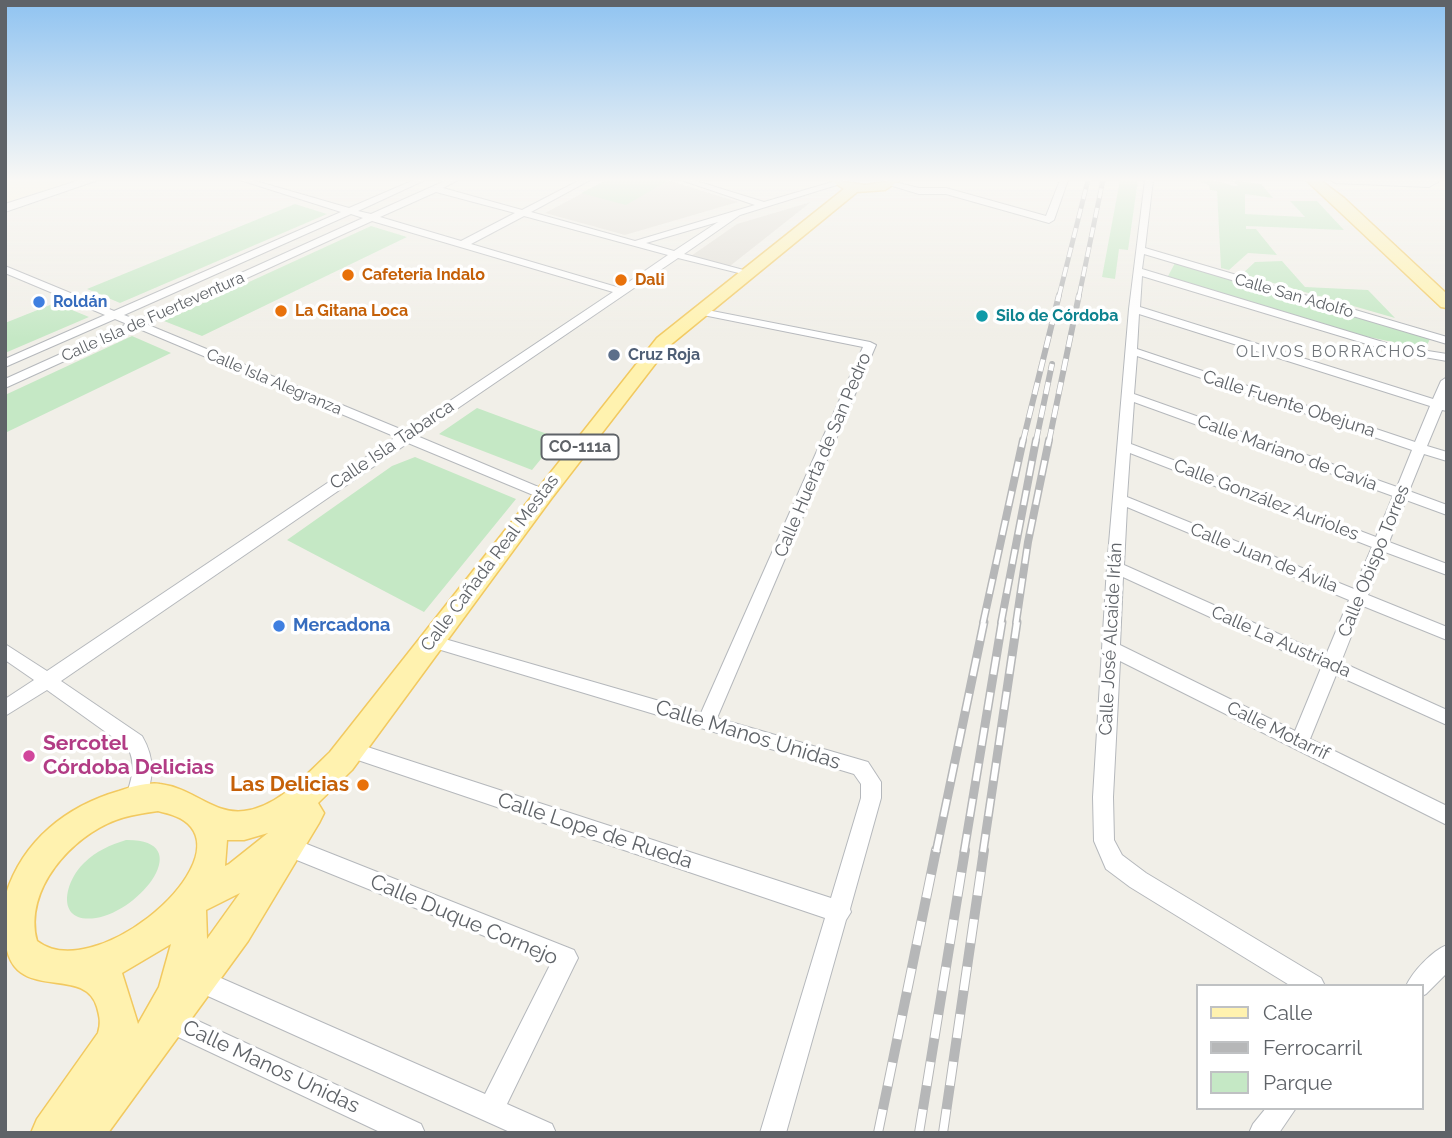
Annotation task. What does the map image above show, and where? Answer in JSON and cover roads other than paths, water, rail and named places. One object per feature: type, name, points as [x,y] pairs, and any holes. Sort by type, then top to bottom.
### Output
[{"type":"main road","name":"Calle Cañada Real Mestas","points":[[206,819],[229,826],[265,819],[302,798],[341,761],[543,494],[663,342],[747,274],[791,233]]},
{"type":"main road","points":[[1380,233],[1447,303]]},
{"type":"main road","points":[[1389,233],[1447,285]]},
{"type":"main road","name":"Calle Cañada Real Mestas","points":[[189,902],[241,875],[284,840],[333,779],[349,749]]},
{"type":"main road","points":[[5,884],[74,826],[115,805],[135,799],[178,799],[194,807],[206,819],[212,835],[212,855],[205,877],[189,902],[169,923],[143,943],[113,959],[83,967],[55,968],[32,960],[11,946],[11,912],[26,875],[39,857]]},
{"type":"main road","points":[[83,1133],[198,980],[289,847],[308,813]]},
{"type":"main road","points":[[160,1028],[190,950],[192,928],[189,902]]},
{"type":"main road","points":[[51,1133],[108,1052],[120,1021],[109,985],[83,967]]},
{"type":"street","name":"Calle Isla de Fuerteventura","points":[[5,363],[299,233]]},
{"type":"street","name":"Calle Isla de Fuerteventura","points":[[5,384],[336,233]]},
{"type":"street","points":[[426,233],[620,291]]},
{"type":"street","points":[[463,244],[484,233]]},
{"type":"street","points":[[593,233],[747,274]]},
{"type":"street","points":[[634,244],[670,233]]},
{"type":"street","name":"Calle Isla Tabarca","points":[[5,709],[707,233]]},
{"type":"street","name":"Calle José Alcaide Irlán","points":[[1143,233],[1134,309],[1115,567],[1103,797],[1104,841],[1114,862],[1138,880],[1310,984]]},
{"type":"street","name":"Calle San Adolfo","points":[[1141,250],[1447,341]]},
{"type":"street","name":"Calle Isla Alegranza","points":[[5,269],[543,494]]},
{"type":"street","name":"Calle San Adolfo","points":[[1138,271],[1447,365]]},
{"type":"street","points":[[1134,309],[1442,406]]},
{"type":"street","name":"Calle Huerta de San Pedro","points":[[702,312],[870,345],[706,722]]},
{"type":"street","name":"Calle San Adolfo","points":[[1394,349],[1447,358]]},
{"type":"street","name":"Calle Fuente Obejuna","points":[[1132,351],[1447,457]]},
{"type":"street","name":"Calle Obispo Torres","points":[[1300,741],[1421,448],[1442,406],[1447,382]]},
{"type":"street","name":"Calle Mariano de Cavia","points":[[1128,396],[1447,510]]},
{"type":"street","name":"Calle González Aurioles","points":[[1125,446],[1447,570]]},
{"type":"street","name":"Calle Juan de Ávila","points":[[1120,499],[1447,634]]},
{"type":"street","name":"Calle La Austriada","points":[[1115,567],[1447,718]]},
{"type":"street","name":"Calle Manos Unidas","points":[[431,641],[861,768],[871,782],[871,799],[773,1133]]},
{"type":"street","name":"Calle Motarrif","points":[[1110,648],[1447,816]]},
{"type":"street","points":[[5,650],[135,742],[143,753],[144,770],[135,799]]},
{"type":"street","name":"Calle Lope de Rueda","points":[[349,749],[839,912]]},
{"type":"street","name":"Calle Duque Cornejo","points":[[289,847],[566,958],[491,1110]]},
{"type":"street","points":[[1420,984],[1447,956]]},
{"type":"street","points":[[198,980],[543,1133]]},
{"type":"street","name":"Calle Manos Unidas","points":[[160,1028],[412,1133]]},
{"type":"street","points":[[1262,1133],[1281,1110]]},
{"type":"railway","points":[[1059,296],[1075,233]]},
{"type":"railway","points":[[1079,296],[1092,233]]},
{"type":"railway","points":[[1023,441],[1059,295]]},
{"type":"railway","points":[[1049,441],[1079,295]]},
{"type":"railway","points":[[1036,441],[1052,364]]},
{"type":"railway","points":[[983,623],[1023,440]]},
{"type":"railway","points":[[1001,623],[1036,440]]},
{"type":"railway","points":[[1016,623],[1028,542],[1049,440]]},
{"type":"railway","points":[[936,852],[984,622]]},
{"type":"railway","points":[[964,852],[1002,622]]},
{"type":"railway","points":[[983,852],[1017,622]]},
{"type":"railway","points":[[878,1133],[936,850]]},
{"type":"railway","points":[[919,1133],[965,850]]},
{"type":"railway","points":[[943,1133],[984,850]]},
{"type":"place","name":"Cafeteria Indalo","points":[[348,275]]},
{"type":"place","name":"Dali","points":[[621,280]]},
{"type":"place","name":"Roldán","points":[[39,302]]},
{"type":"place","name":"La Gitana Loca","points":[[281,311]]},
{"type":"place","name":"Silo de Córdoba","points":[[982,316]]},
{"type":"place","name":"Cruz Roja","points":[[614,355]]},
{"type":"place","name":"Mercadona","points":[[279,626]]},
{"type":"place","name":"Sercotel Córdoba Delicias","points":[[29,756]]},
{"type":"place","name":"Las Delicias","points":[[363,785]]},
{"type":"district","name":"OLIVOS BORRACHOS","points":[[1332,352]]}]
